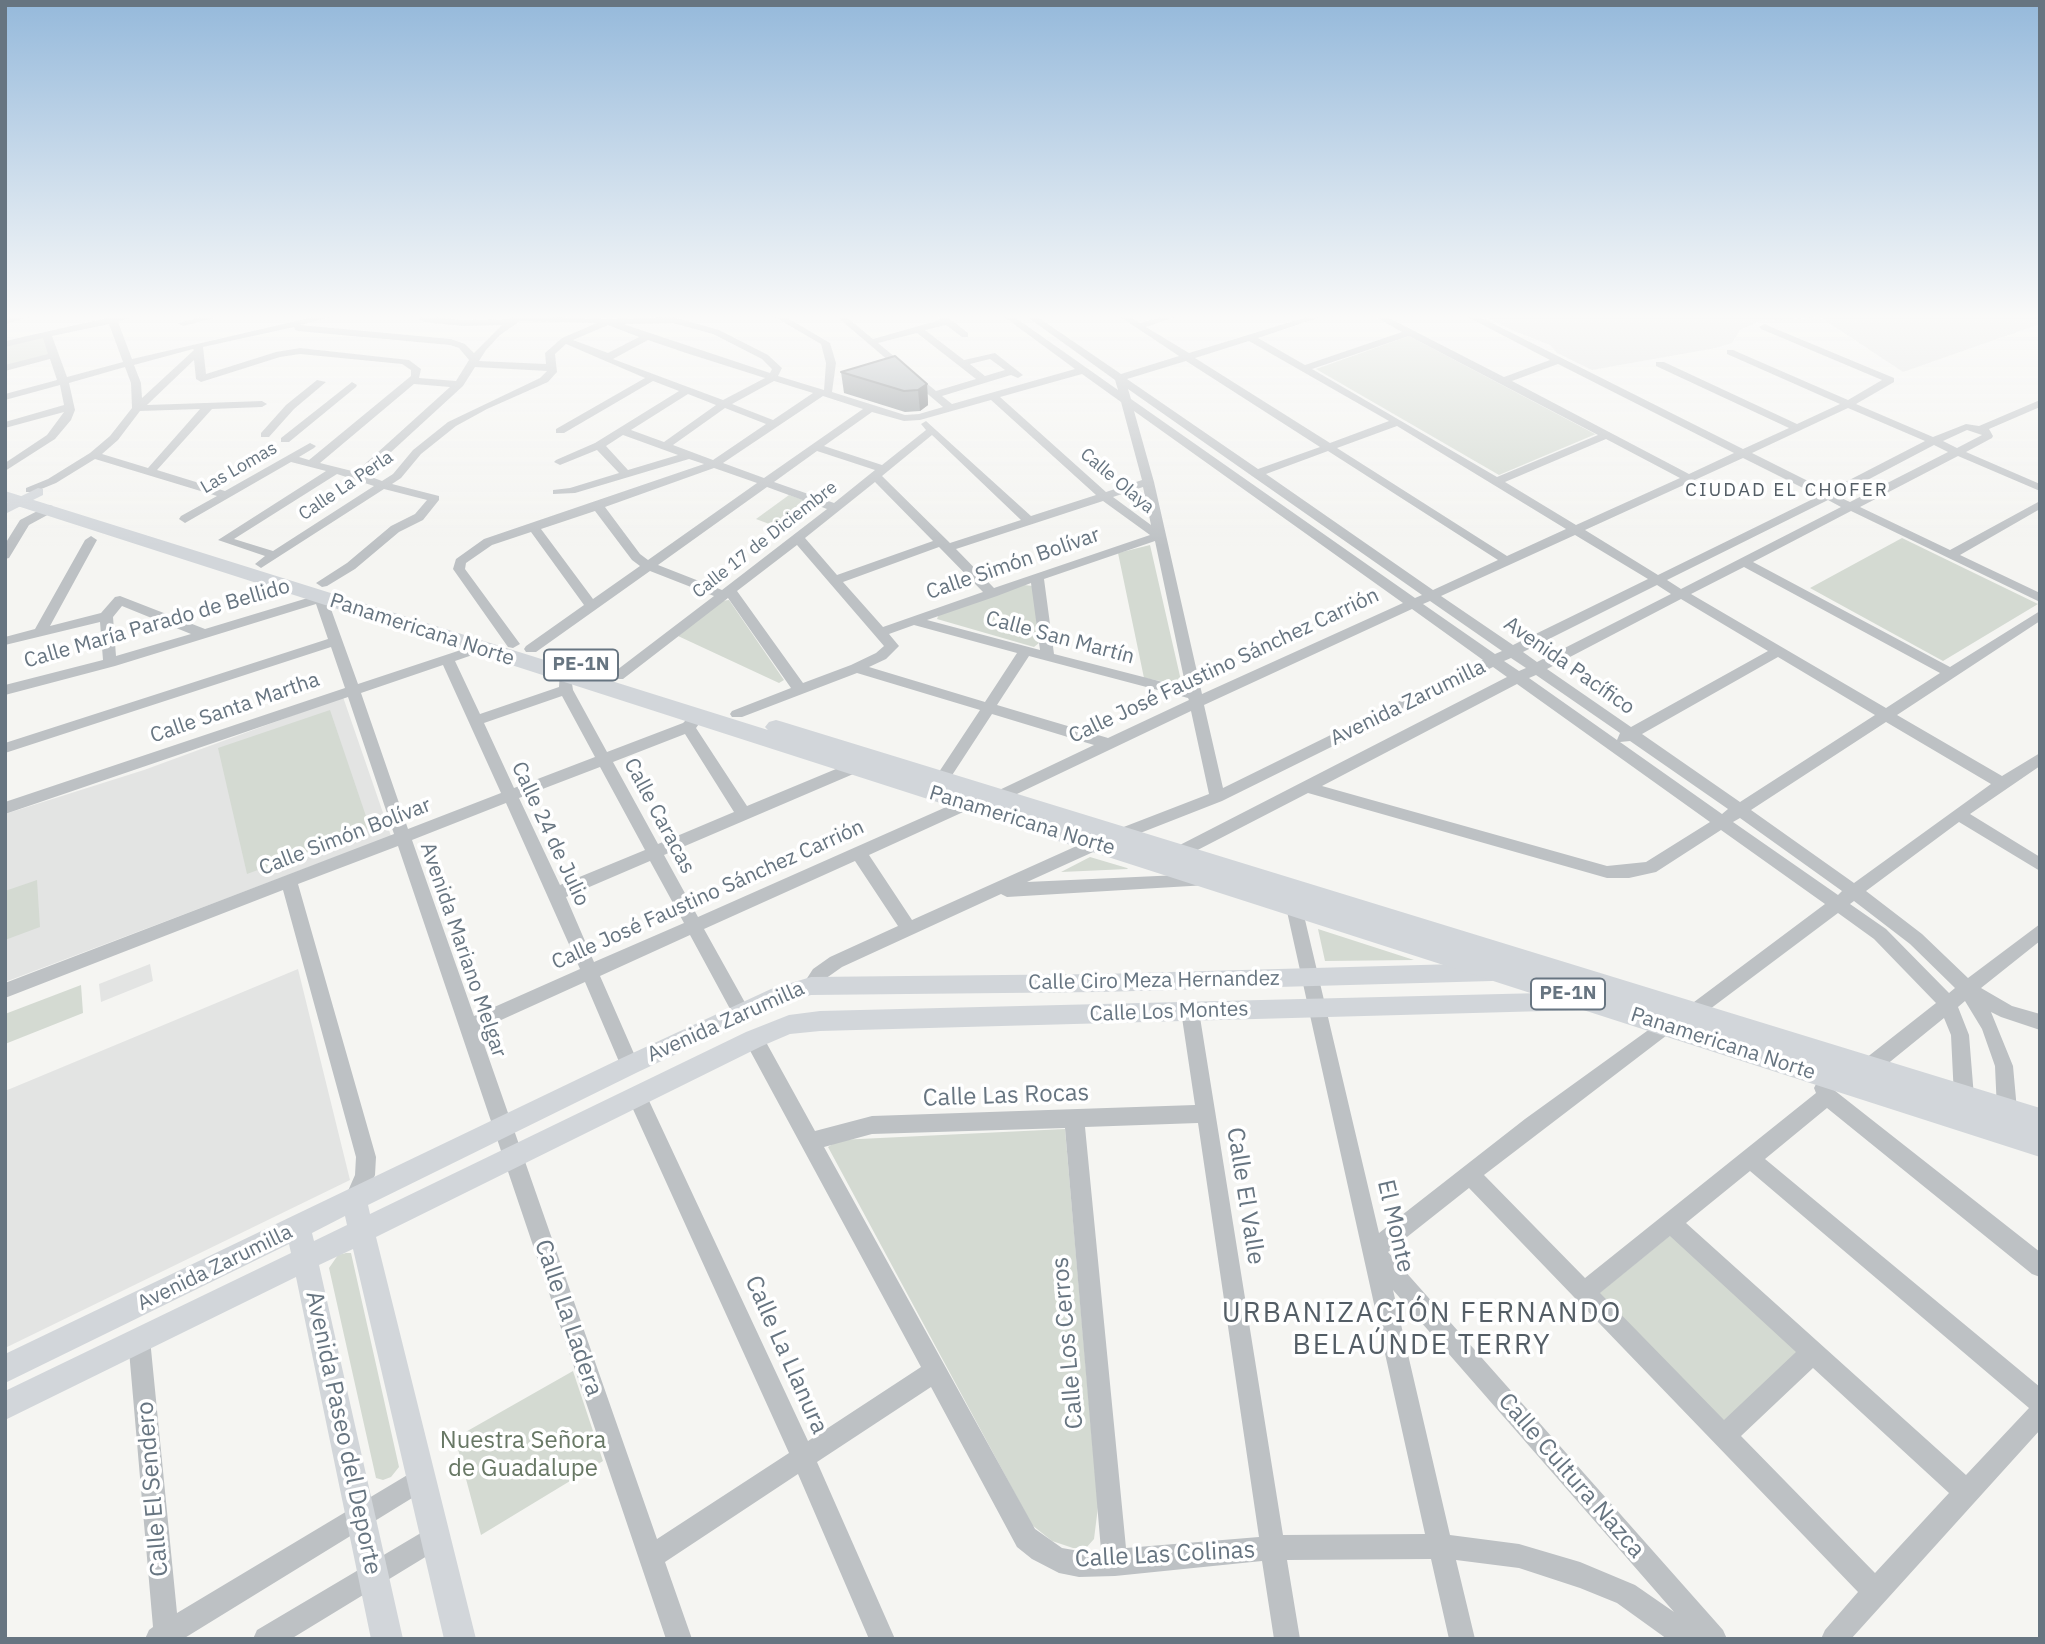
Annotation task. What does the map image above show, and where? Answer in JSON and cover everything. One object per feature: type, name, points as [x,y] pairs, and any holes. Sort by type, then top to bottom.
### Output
[{"type":"highway","name":"Panamericana Norte","points":[[5,482],[25,498],[321,590],[522,646],[2040,1121]]},
{"type":"highway","name":"Panamericana Norte","points":[[25,498],[267,559],[321,590],[566,682],[692,722],[853,768],[1497,972],[1665,1026],[1824,1085],[2040,1144]]},
{"type":"main road","name":"Calle Ciro Meza Hernandez","points":[[811,986],[1309,978],[1497,972]]},
{"type":"main road","name":"Avenida Zarumilla","points":[[5,1369],[630,1065],[779,996],[811,986]]},
{"type":"main road","name":"Calle Los Montes","points":[[754,1039],[789,1025],[806,1022],[1587,1001]]},
{"type":"main road","name":"Avenida Zarumilla","points":[[5,1405],[754,1039]]},
{"type":"main road","points":[[354,1200],[460,1639]]},
{"type":"main road","name":"Avenida Paseo del Deporte","points":[[298,1227],[387,1639]]},
{"type":"street","points":[[5,468],[56,432],[67,418],[69,407],[66,393]]},
{"type":"street","points":[[136,393],[137,408]]},
{"type":"street","points":[[5,555],[24,523],[25,498],[94,455],[114,438],[152,393]]},
{"type":"street","points":[[308,393],[290,407],[280,422],[265,435],[326,451]]},
{"type":"street","points":[[285,440],[344,393]]},
{"type":"street","points":[[311,464],[394,393]]},
{"type":"street","points":[[358,476],[449,393]]},
{"type":"street","name":"Calle La Perla","points":[[267,559],[397,476],[417,453],[452,424],[515,393]]},
{"type":"street","points":[[560,430],[625,393]]},
{"type":"street","points":[[560,462],[599,445],[683,393]]},
{"type":"street","points":[[695,393],[775,424]]},
{"type":"street","points":[[665,446],[724,404],[745,393]]},
{"type":"street","points":[[869,409],[592,606],[522,646],[459,569],[460,562],[488,542],[714,464],[824,393],[904,418],[919,417],[1004,393]]},
{"type":"street","points":[[931,393],[950,408]]},
{"type":"street","points":[[935,396],[945,393]]},
{"type":"street","name":"Avenida Pacífico","points":[[1116,393],[1880,934],[1948,1004],[1960,1035],[1965,1097]]},
{"type":"street","points":[[1124,393],[1148,482],[1217,797]]},
{"type":"street","name":"Avenida Pacífico","points":[[1141,393],[1854,891],[1916,939],[1968,989],[1990,1027],[2004,1066],[2007,1110]]},
{"type":"street","points":[[1242,393],[1507,561]]},
{"type":"street","points":[[1348,393],[1777,652],[2003,784]]},
{"type":"street","points":[[1526,393],[1689,478]]},
{"type":"street","points":[[1624,393],[1828,496],[2040,598]]},
{"type":"street","points":[[1722,393],[1798,428]]},
{"type":"street","points":[[1822,393],[2040,488]]},
{"type":"street","name":"Calle José Faustino Sánchez Carrión","points":[[998,797],[1196,699],[1431,596],[1798,428],[1868,393]]},
{"type":"street","name":"Calle Olaya","points":[[993,396],[1104,496],[1159,536]]},
{"type":"street","points":[[1981,429],[2040,403]]},
{"type":"street","points":[[137,408],[262,404]]},
{"type":"street","points":[[150,472],[209,406]]},
{"type":"street","points":[[5,425],[69,407]]},
{"type":"street","points":[[919,417],[1028,520]]},
{"type":"street","points":[[1256,474],[1398,422]]},
{"type":"street","name":"Avenida Zarumilla","points":[[811,986],[818,974],[836,962],[1096,844],[1217,797],[1512,653],[1934,441],[1966,427],[1981,429],[1987,436],[1180,852]]},
{"type":"street","points":[[621,430],[835,508]]},
{"type":"street","name":"Calle 17 de Diciembre","points":[[618,677],[933,430]]},
{"type":"street","points":[[1497,481],[1607,435]]},
{"type":"street","points":[[599,445],[627,475]]},
{"type":"street","name":"Las Lomas","points":[[185,519],[310,446]]},
{"type":"street","points":[[817,447],[880,472],[944,545],[992,593]]},
{"type":"street","points":[[94,455],[228,495]]},
{"type":"street","points":[[557,492],[571,491],[689,455]]},
{"type":"street","points":[[289,458],[382,485]]},
{"type":"street","points":[[267,559],[224,540],[335,470]]},
{"type":"street","points":[[835,580],[1148,482]]},
{"type":"street","name":"Calle María Parado de Bellido","points":[[5,690],[110,663],[321,590],[395,529],[419,517],[435,498],[382,485]]},
{"type":"street","points":[[1951,555],[2040,504]]},
{"type":"street","points":[[598,506],[636,557],[649,566],[726,593],[800,690]]},
{"type":"street","points":[[5,528],[24,523]]},
{"type":"street","points":[[534,527],[592,606]]},
{"type":"street","name":"Calle Simón Bolívar","points":[[882,632],[1159,536]]},
{"type":"street","points":[[737,714],[856,668],[881,656],[892,646],[798,538]]},
{"type":"street","points":[[40,632],[91,540]]},
{"type":"street","points":[[1744,562],[1948,672]]},
{"type":"street","points":[[1037,577],[1048,656]]},
{"type":"street","name":"Avenida Mariano Melgar","points":[[321,590],[335,641],[511,1157]]},
{"type":"street","points":[[5,641],[106,616],[120,600],[202,633]]},
{"type":"street","points":[[1307,787],[1607,872],[1650,868],[1948,672],[2040,615]]},
{"type":"street","points":[[106,616],[110,663]]},
{"type":"street","name":"Calle San Martín","points":[[914,621],[1196,699]]},
{"type":"street","points":[[5,748],[335,641]]},
{"type":"street","name":"Calle Santa Martha","points":[[5,808],[479,648]]},
{"type":"street","points":[[942,779],[1026,650]]},
{"type":"street","points":[[1613,744],[1777,652]]},
{"type":"street","name":"Calle 24 de Julio","points":[[447,659],[556,894],[630,1065]]},
{"type":"street","points":[[856,668],[1109,744]]},
{"type":"street","points":[[475,721],[566,682]]},
{"type":"street","name":"Calle Caracas","points":[[566,682],[604,760],[742,1014]]},
{"type":"street","points":[[692,722],[744,814]]},
{"type":"street","name":"Calle Simón Bolívar","points":[[5,991],[604,760],[692,722]]},
{"type":"street","points":[[1692,1013],[1958,814],[2040,758]]},
{"type":"street","points":[[556,894],[853,768]]},
{"type":"street","name":"Calle José Faustino Sánchez Carrión","points":[[467,1027],[967,804]]},
{"type":"street","points":[[1958,814],[2040,865]]},
{"type":"street","points":[[858,852],[910,930]]},
{"type":"street","points":[[997,891],[1207,880]]},
{"type":"street","points":[[289,881],[366,1157],[365,1175],[354,1200]]},
{"type":"street","name":"El Monte","points":[[1294,907],[1462,1639]]},
{"type":"street","points":[[1868,1068],[2039,933]]},
{"type":"street","points":[[1968,989],[2007,1012],[2040,1022]]},
{"type":"street","name":"Calle El Valle","points":[[1190,1011],[1287,1639]]},
{"type":"street","points":[[1373,1251],[1665,1026]]},
{"type":"street","name":"Calle Las Colinas","points":[[754,1039],[1026,1538],[1059,1560],[1079,1564],[1115,1563],[1273,1548],[1442,1546],[1520,1556],[1580,1574],[1626,1594],[1689,1639]]},
{"type":"street","points":[[1584,1292],[1749,1158],[1824,1085],[2040,1266]]},
{"type":"street","name":"Calle La Llanura","points":[[637,1096],[803,1457],[882,1639]]},
{"type":"street","name":"Calle Las Rocas","points":[[810,1142],[872,1125],[1206,1114]]},
{"type":"street","name":"Calle Los Cerros","points":[[1074,1119],[1115,1563]]},
{"type":"street","name":"Calle La Ladera","points":[[511,1157],[679,1639]]},
{"type":"street","points":[[1749,1158],[2040,1402]]},
{"type":"street","points":[[1471,1175],[1875,1591]]},
{"type":"street","points":[[1670,1222],[1966,1492]]},
{"type":"street","name":"Calle Cultura Nazca","points":[[1373,1251],[1714,1639]]},
{"type":"street","name":"Calle El Sendero","points":[[139,1339],[164,1637]]},
{"type":"street","points":[[1724,1436],[1813,1352]]},
{"type":"street","points":[[651,1557],[935,1371]]},
{"type":"street","points":[[1834,1639],[2040,1413]]},
{"type":"street","points":[[164,1637],[422,1479]]},
{"type":"street","points":[[267,1639],[436,1536]]},
{"type":"shaded area","points":[[343,697],[391,836],[5,982],[5,814],[144,770]]},
{"type":"shaded area","points":[[150,964],[153,981],[101,1002],[99,984]]},
{"type":"shaded area","points":[[298,969],[350,1180],[5,1348],[5,1091]]},
{"type":"green space","points":[[1357,393],[1517,393],[1596,434],[1499,475]]},
{"type":"green space","points":[[789,495],[818,505],[785,530],[756,519]]},
{"type":"green space","points":[[1902,538],[2038,604],[1943,661],[1810,588]]},
{"type":"green space","points":[[1150,545],[1182,685],[1144,678],[1118,553]]},
{"type":"green space","points":[[1024,585],[1033,586],[1039,643],[1034,647],[937,619],[939,614]]},
{"type":"green space","points":[[729,600],[784,680],[779,683],[678,636],[721,601]]},
{"type":"green space","points":[[330,710],[370,828],[247,874],[218,748]]},
{"type":"green space","points":[[1090,857],[1127,868],[1128,869],[1061,872]]},
{"type":"green space","points":[[37,880],[40,927],[5,940],[5,891]]},
{"type":"green space","points":[[1318,929],[1414,960],[1325,961]]},
{"type":"green space","points":[[81,985],[83,1013],[5,1044],[5,1014]]},
{"type":"green space","points":[[1065,1129],[1098,1507],[1094,1539],[1086,1548],[1073,1548],[1052,1541],[1032,1525],[828,1147],[839,1140]]},
{"type":"green space","points":[[1672,1234],[1801,1353],[1723,1426],[1598,1294]]},
{"type":"green space","points":[[351,1253],[399,1467],[391,1477],[383,1480],[376,1478],[329,1268],[338,1255]]},
{"type":"green space","name":"Nuestra Señora de Guadalupe","points":[[573,1371],[603,1461],[481,1535],[455,1438]]},
{"type":"district","name":"CIUDAD EL CHOFER","points":[[1787,491]]},
{"type":"district","name":"URBANIZACIÓN FERNANDO BELAÚNDE TERRY","points":[[1422,1330]]}]
